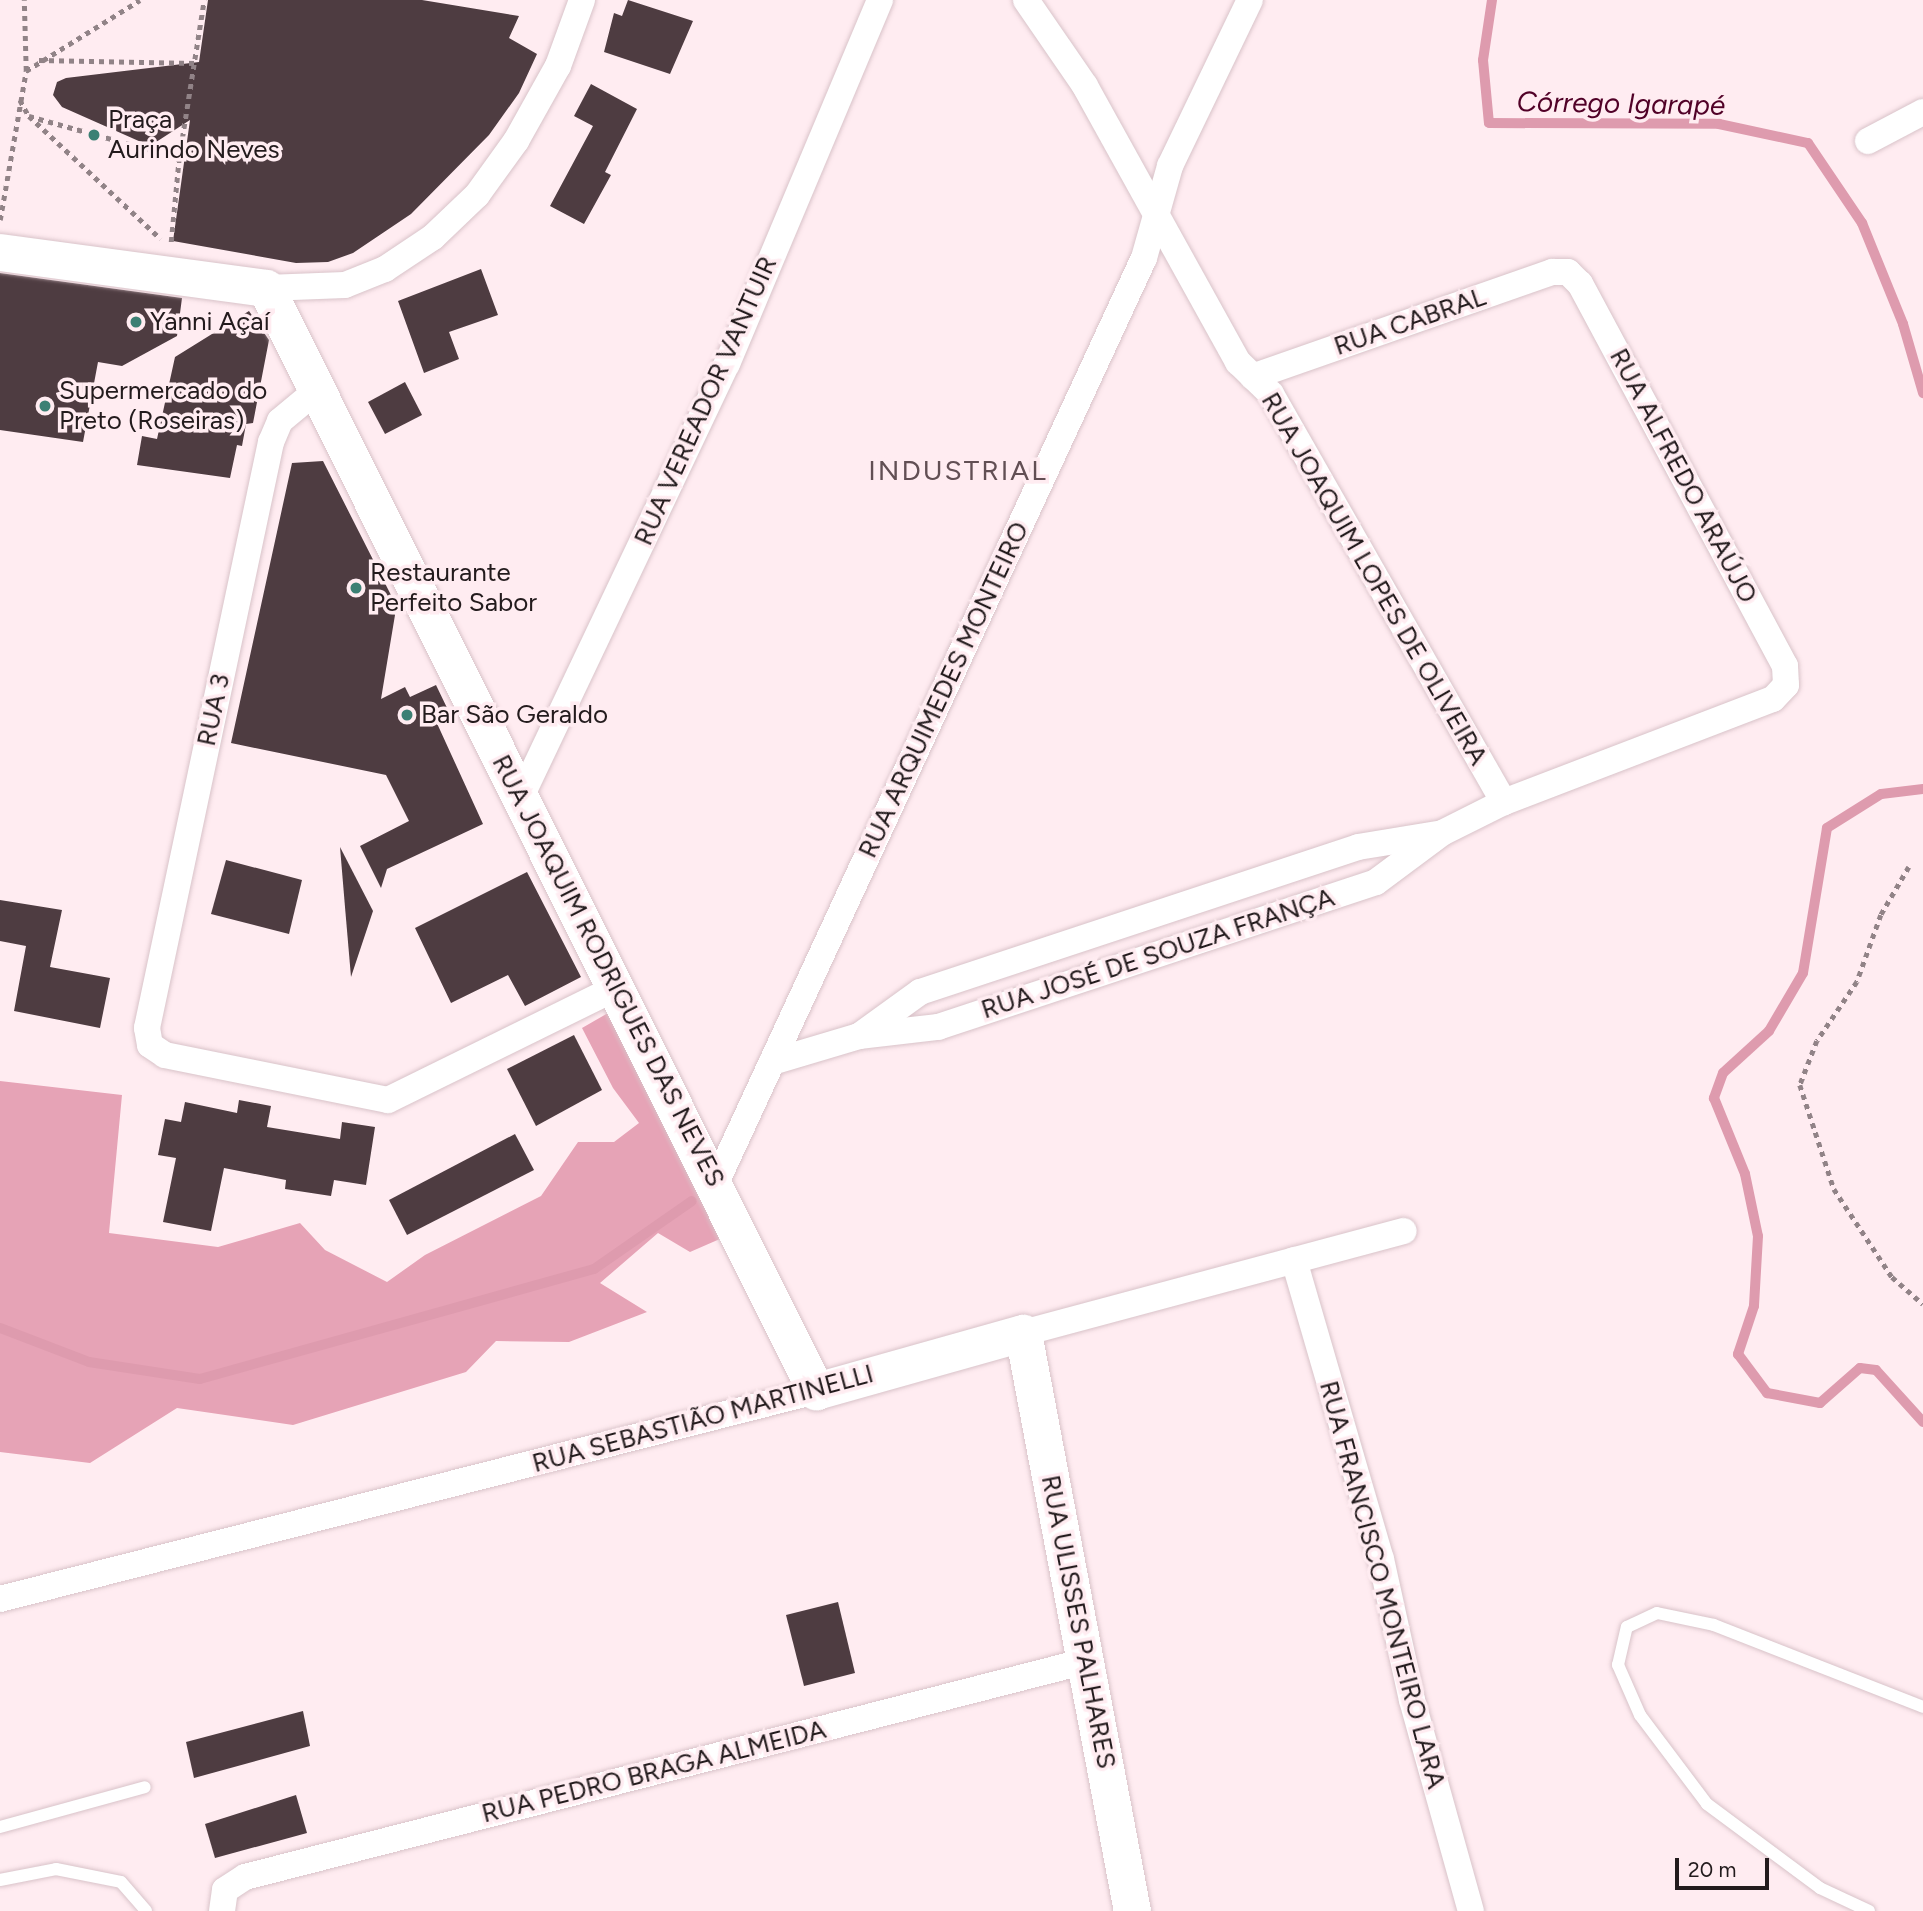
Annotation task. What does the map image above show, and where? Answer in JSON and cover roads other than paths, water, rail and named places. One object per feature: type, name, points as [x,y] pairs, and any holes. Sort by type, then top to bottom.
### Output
[{"type":"street","points":[[0,252],[266,288],[345,285],[386,269],[433,237],[477,195],[516,141],[558,66],[582,0]]},
{"type":"street","name":"RUA VEREADOR VANTUIR","points":[[522,797],[727,364],[880,0]]},
{"type":"street","name":"RUA JOAQUIM LOPES DE OLIVEIRA","points":[[1026,0],[1086,86],[1238,362],[1271,394],[1504,802]]},
{"type":"street","name":"RUA ARQUIMEDES MONTEIRO","points":[[715,1185],[1144,258],[1170,166],[1250,0]]},
{"type":"street","points":[[1868,141],[1923,111]]},
{"type":"street","name":"RUA CABRAL","points":[[1253,377],[1552,272],[1567,272]]},
{"type":"street","name":"RUA ALFREDO ARAÚJO","points":[[1567,272],[1580,284],[1785,666],[1786,685]]},
{"type":"street","name":"RUA JOAQUIM RODRIGUES DAS NEVES","points":[[266,288],[618,987],[816,1391]]},
{"type":"street","name":"RUA 3","points":[[316,391],[281,421],[271,442],[147,1028],[150,1045],[165,1055],[388,1100],[618,987]]},
{"type":"street","name":"RUA JOSÉ DE SOUZA FRANÇA","points":[[772,1062],[859,1035],[938,1027],[1376,882],[1442,833],[1504,802],[1773,699],[1786,685]]},
{"type":"street","name":"RUA JOSÉ DE SOUZA FRANÇA","points":[[859,1035],[920,992],[1358,847],[1442,833]]},
{"type":"street","name":"RUA SEBASTIÃO MARTINELLI","points":[[0,1599],[816,1391],[1404,1231]]},
{"type":"street","name":"RUA FRANCISCO MONTEIRO LARA","points":[[1294,1260],[1381,1559],[1412,1700],[1471,1911]]},
{"type":"street","name":"RUA ULISSES PALHARES","points":[[1023,1333],[1132,1911]]},
{"type":"street","name":"RUA PEDRO BRAGA ALMEIDA","points":[[223,1900],[245,1877],[1086,1661]]},
{"type":"lane","points":[[1868,1911],[1820,1888],[1707,1804],[1640,1715],[1618,1665],[1627,1628],[1657,1613],[1714,1625],[1923,1707]]},
{"type":"lane","points":[[0,1827],[145,1787]]},
{"type":"lane","points":[[0,1880],[55,1869],[121,1882],[146,1911]]},
{"type":"waterway","name":"Córrego Igarapé","points":[[1492,0],[1483,60],[1489,123],[1719,124],[1808,143],[1862,223],[1903,324],[1923,393]]},
{"type":"waterway","name":"Córrego Igarapé","points":[[1923,789],[1881,794],[1827,828],[1803,973],[1769,1031],[1723,1073],[1714,1098],[1745,1174],[1758,1236],[1754,1306],[1738,1354],[1767,1393],[1820,1403],[1860,1368],[1876,1370],[1923,1422]]},
{"type":"waterway","points":[[0,1328],[89,1362],[200,1379],[594,1269],[692,1201]]},
{"type":"place","name":"Praça Aurindo Neves","points":[[94,135]]},
{"type":"place","name":"Yanni Açaí","points":[[136,322]]},
{"type":"place","name":"Supermercado do Preto (Roseiras)","points":[[45,406]]},
{"type":"place","name":"Restaurante Perfeito Sabor","points":[[356,588]]},
{"type":"place","name":"Bar São Geraldo","points":[[407,715]]},
{"type":"district","name":"INDUSTRIAL","points":[[958,470]]}]
